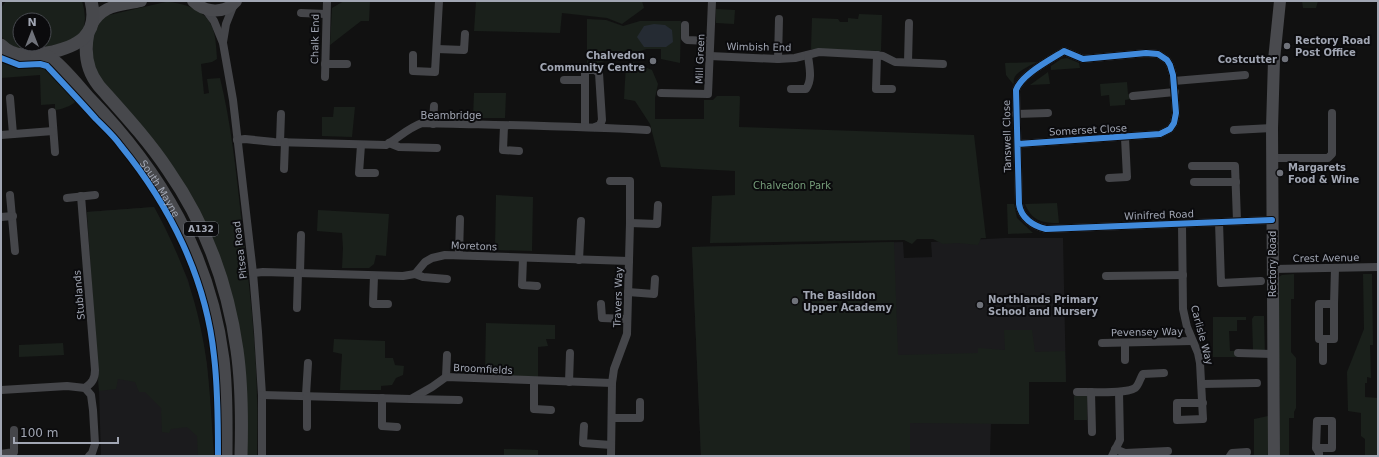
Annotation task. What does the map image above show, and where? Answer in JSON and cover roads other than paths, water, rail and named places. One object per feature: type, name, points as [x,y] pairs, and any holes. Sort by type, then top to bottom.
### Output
[{"type":"main road","name":"A132","points":[[1,45],[7,50],[18,55],[31,56],[70,48],[80,42],[89,30],[93,12],[91,1]]},
{"type":"main road","name":"South Mayne","points":[[89,30],[86,45],[89,69],[93,77],[99,86],[144,137],[169,171],[192,209],[220,275],[237,350],[241,391],[241,456]]},
{"type":"main road","name":"South Mayne","points":[[37,55],[46,56],[54,61],[100,108],[127,140],[162,188],[187,233],[201,266],[213,305],[220,340],[226,398],[226,456]]},
{"type":"street","points":[[89,30],[98,14],[106,9],[141,1]]},
{"type":"street","points":[[193,1],[205,9],[220,10],[229,7],[236,2]]},
{"type":"street","name":"Chalk End","points":[[325,77],[326,1]]},
{"type":"street","points":[[413,55],[413,71],[433,72],[436,70],[439,1]]},
{"type":"street","name":"Mill Green","points":[[661,93],[708,94],[712,1]]},
{"type":"street","name":"Rectory Road","points":[[1274,456],[1272,128],[1274,60],[1280,1]]},
{"type":"street","name":"Pitsea Road","points":[[223,43],[226,24],[236,2]]},
{"type":"street","name":"Pitsea Road","points":[[205,9],[214,21],[223,43],[233,100],[253,273],[262,395],[262,456]]},
{"type":"street","points":[[301,13],[326,14]]},
{"type":"street","points":[[778,59],[779,20]]},
{"type":"street","points":[[908,62],[910,23]]},
{"type":"street","points":[[685,25],[685,38],[687,40],[710,41]]},
{"type":"street","points":[[437,49],[464,50],[465,34]]},
{"type":"street","name":"Tanswell Close","points":[[1046,229],[1030,223],[1020,208],[1016,114],[1017,86],[1028,75],[1064,51],[1083,59],[1146,53],[1158,54],[1167,60],[1170,65],[1174,81]]},
{"type":"street","name":"Wimbish End","points":[[710,56],[778,59],[795,58],[819,52],[877,55],[883,56],[893,62],[943,64]]},
{"type":"street","points":[[790,89],[806,89],[809,84],[811,76],[808,55]]},
{"type":"street","points":[[877,55],[876,88],[892,89]]},
{"type":"street","points":[[325,64],[348,64]]},
{"type":"street","points":[[584,127],[585,68],[597,71],[599,73],[602,120],[600,124],[595,127]]},
{"type":"street","points":[[1133,96],[1175,92],[1174,81],[1245,75]]},
{"type":"street","points":[[564,80],[585,80]]},
{"type":"street","name":"Somerset Close","points":[[1018,144],[1125,138],[1160,134],[1170,129],[1174,123],[1176,113],[1175,92]]},
{"type":"street","points":[[10,98],[13,134]]},
{"type":"street","points":[[433,124],[434,106]]},
{"type":"street","points":[[52,112],[55,152]]},
{"type":"street","points":[[1016,114],[1048,113]]},
{"type":"street","points":[[1272,158],[1328,158],[1332,151],[1332,113]]},
{"type":"street","points":[[281,114],[284,170]]},
{"type":"street","name":"Beambridge","points":[[238,140],[245,139],[379,146],[386,145],[415,126],[422,124],[595,127],[647,130]]},
{"type":"street","points":[[504,126],[503,150],[519,151]]},
{"type":"street","points":[[1234,130],[1272,128]]},
{"type":"street","points":[[1,135],[53,131]]},
{"type":"street","points":[[1109,178],[1127,177],[1125,138]]},
{"type":"street","points":[[389,143],[399,147],[437,148]]},
{"type":"street","points":[[361,145],[359,172],[375,173]]},
{"type":"street","points":[[1192,166],[1235,166],[1236,221]]},
{"type":"street","name":"Travers Way","points":[[610,180],[630,181],[627,334],[614,369],[612,383],[611,456]]},
{"type":"street","points":[[1194,182],[1236,182]]},
{"type":"street","points":[[10,195],[15,251]]},
{"type":"street","points":[[67,198],[95,195]]},
{"type":"street","name":"Stublands","points":[[81,196],[95,370],[95,376],[92,383],[85,388]]},
{"type":"street","points":[[630,223],[657,224],[658,205]]},
{"type":"street","points":[[1,217],[12,216]]},
{"type":"street","points":[[459,255],[460,219]]},
{"type":"street","name":"Winifred Road","points":[[1046,229],[1182,225],[1272,220]]},
{"type":"street","points":[[579,260],[582,221]]},
{"type":"street","points":[[1219,222],[1222,283],[1261,281]]},
{"type":"street","name":"Carlisle Way","points":[[1182,225],[1184,314],[1199,358],[1203,403]]},
{"type":"street","points":[[297,308],[301,235]]},
{"type":"street","name":"Moretons","points":[[415,274],[425,262],[432,258],[445,255],[629,261]]},
{"type":"street","points":[[523,258],[522,285],[536,286]]},
{"type":"street","name":"Crest Avenue","points":[[1274,269],[1378,267]]},
{"type":"street","points":[[1334,304],[1319,304],[1319,339],[1334,339],[1335,268]]},
{"type":"street","points":[[253,273],[263,272],[374,276],[403,276],[415,274],[422,277],[448,279]]},
{"type":"street","points":[[1106,276],[1183,275]]},
{"type":"street","points":[[374,276],[374,304],[388,304]]},
{"type":"street","points":[[628,292],[654,294],[655,279]]},
{"type":"street","points":[[601,304],[602,318],[627,319]]},
{"type":"street","points":[[1323,339],[1323,361]]},
{"type":"street","name":"Pevensey Way","points":[[1102,343],[1192,341]]},
{"type":"street","points":[[1124,342],[1125,360]]},
{"type":"street","points":[[569,382],[570,353]]},
{"type":"street","points":[[1238,353],[1273,354]]},
{"type":"street","points":[[446,377],[447,355]]},
{"type":"street","points":[[307,427],[308,363]]},
{"type":"street","points":[[1077,392],[1119,392],[1130,390],[1135,388],[1143,374],[1164,373]]},
{"type":"street","name":"Broomfields","points":[[410,399],[432,387],[446,377],[612,383]]},
{"type":"street","points":[[534,381],[534,409],[551,410]]},
{"type":"street","points":[[1202,384],[1257,383]]},
{"type":"street","points":[[1,390],[67,386],[85,388],[91,395],[93,410],[95,444],[92,453],[89,456]]},
{"type":"street","points":[[1091,392],[1092,432]]},
{"type":"street","points":[[1119,392],[1120,440],[1114,453],[1168,451]]},
{"type":"street","points":[[262,395],[459,400]]},
{"type":"street","points":[[382,398],[382,426],[397,427]]},
{"type":"street","points":[[612,418],[640,418],[640,402]]},
{"type":"street","points":[[584,426],[583,444],[611,444]]},
{"type":"street","points":[[1,454],[14,452],[14,430]]},
{"type":"street","points":[[1230,456],[1232,453],[1247,452]]},
{"type":"place","name":"Rectory Road Post Office","points":[[1287,46]]},
{"type":"place","name":"Costcutter","points":[[1285,59]]},
{"type":"place","name":"Chalvedon Community Centre","points":[[653,61]]},
{"type":"place","name":"Margarets Food & Wine","points":[[1280,173]]},
{"type":"place","name":"The Basildon Upper Academy","points":[[795,301]]},
{"type":"place","name":"Northlands Primary School and Nursery","points":[[980,305]]},
{"type":"park label","name":"Chalvedon Park","points":[[792,185]]}]
